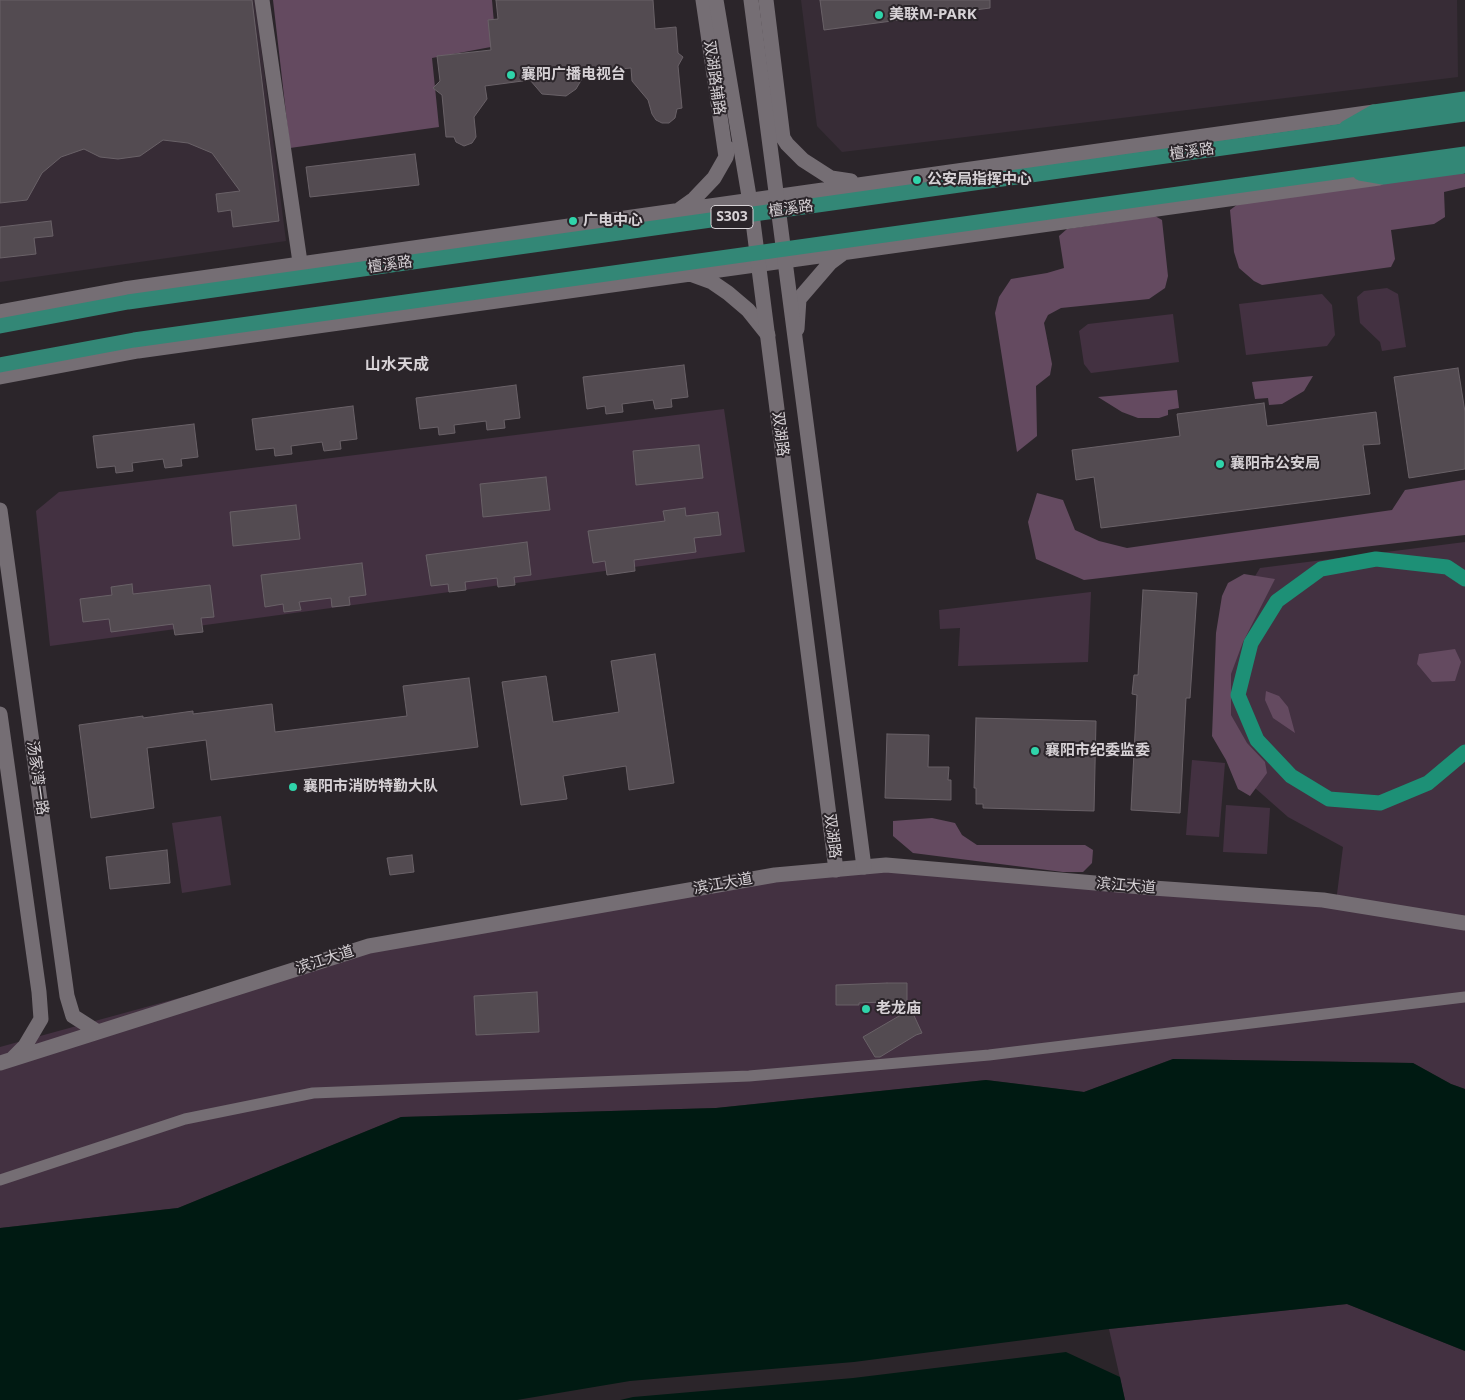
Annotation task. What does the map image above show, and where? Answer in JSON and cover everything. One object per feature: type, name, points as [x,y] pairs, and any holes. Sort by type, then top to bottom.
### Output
[{"type":"highway","points":[[1465,579],[1447,568],[1376,559],[1321,569],[1276,600],[1250,643],[1238,695],[1257,740],[1291,776],[1329,799],[1380,803],[1428,784],[1465,752]]},
{"type":"main road","points":[[1341,131],[1374,112],[1465,99]]},
{"type":"main road","name":"檀溪路","points":[[0,326],[301,271],[777,203],[1465,114]]},
{"type":"main road","points":[[0,365],[134,340],[784,255],[863,238],[1465,154]]},
{"type":"main road","points":[[1343,171],[1383,177],[1465,166]]},
{"type":"street","points":[[262,0],[301,271]]},
{"type":"street","name":"双湖路辅路","points":[[703,0],[726,157]]},
{"type":"street","name":"双湖路","points":[[716,0],[751,207],[836,870]]},
{"type":"street","name":"双湖路","points":[[751,0],[864,867]]},
{"type":"street","points":[[766,0],[783,138]]},
{"type":"street","points":[[765,108],[787,144],[803,160],[831,178],[867,183]]},
{"type":"street","points":[[777,203],[867,183],[1374,112]]},
{"type":"street","points":[[677,210],[694,199],[714,178],[726,157],[735,115]]},
{"type":"street","points":[[784,255],[845,252],[1383,177]]},
{"type":"street","points":[[0,312],[124,290],[301,271],[677,210],[751,207]]},
{"type":"street","points":[[796,348],[799,299],[830,263],[863,238]]},
{"type":"street","points":[[0,377],[138,351],[689,274],[758,258]]},
{"type":"street","points":[[689,274],[712,282],[728,293],[748,310],[768,335]]},
{"type":"street","name":"汤家湾一路","points":[[0,510],[67,996],[73,1016],[98,1032]]},
{"type":"street","name":"汤家湾一路","points":[[0,714],[39,992],[40,1019],[25,1046],[6,1062]]},
{"type":"street","name":"滨江大道","points":[[6,1062],[369,946],[776,874],[886,865],[1153,888],[1322,900],[1465,923]]},
{"type":"street","points":[[0,1180],[185,1120],[314,1093],[749,1076],[989,1055],[1465,997]]},
{"type":"shaded area","points":[[0,0],[255,0],[286,241],[0,282]]},
{"type":"shaded area","points":[[273,0],[492,0],[496,46],[432,58],[439,127],[290,148]]},
{"type":"shaded area","name":"美联M-PARK","points":[[801,0],[1457,0],[1458,77],[842,152],[817,126]]},
{"type":"shaded area","points":[[1458,171],[1465,174],[1465,187],[1444,192],[1445,217],[1434,224],[1391,230],[1395,259],[1391,267],[1262,285],[1254,281],[1239,268],[1234,252],[1230,210],[1238,204]]},
{"type":"shaded area","points":[[1155,216],[1162,220],[1168,276],[1165,288],[1149,299],[1061,308],[1048,315],[1044,323],[1052,364],[1050,375],[1036,386],[1037,436],[1017,452],[995,313],[999,297],[1011,279],[1064,268],[1059,236],[1067,229]]},
{"type":"shaded area","points":[[1387,288],[1398,294],[1406,347],[1382,351],[1380,342],[1360,323],[1357,297],[1364,291]]},
{"type":"shaded area","points":[[1322,294],[1332,305],[1335,335],[1327,346],[1246,355],[1239,304]]},
{"type":"shaded area","points":[[1173,314],[1179,362],[1091,373],[1084,364],[1079,331],[1088,324]]},
{"type":"shaded area","points":[[1313,376],[1304,391],[1282,404],[1269,405],[1268,398],[1255,399],[1252,382]]},
{"type":"shaded area","points":[[1177,390],[1179,408],[1168,410],[1168,415],[1159,418],[1138,418],[1122,412],[1098,397]]},
{"type":"shaded area","points":[[724,409],[745,552],[50,646],[36,511],[59,492]]},
{"type":"shaded area","points":[[1465,480],[1465,535],[1084,580],[1036,559],[1028,522],[1037,493],[1063,500],[1075,530],[1099,541],[1127,548],[1392,510],[1405,490]]},
{"type":"shaded area","points":[[1465,542],[1465,1089],[1451,1084],[1413,1063],[1173,1059],[1084,1092],[986,1080],[716,1108],[401,1117],[178,1208],[0,1228],[0,1047],[369,946],[864,867],[1336,902],[1343,847],[1288,817],[1246,780],[1213,715],[1227,622],[1260,568]]},
{"type":"shaded area","points":[[1244,574],[1275,579],[1243,642],[1231,674],[1231,715],[1247,743],[1265,762],[1267,773],[1250,796],[1238,789],[1226,760],[1212,736],[1216,633],[1222,596],[1228,583]]},
{"type":"shaded area","points":[[1091,592],[1088,662],[958,666],[960,628],[940,629],[939,610]]},
{"type":"shaded area","points":[[1455,649],[1461,662],[1455,681],[1432,682],[1417,664],[1419,654]]},
{"type":"shaded area","points":[[1266,691],[1279,696],[1288,707],[1295,733],[1273,718],[1265,700]]},
{"type":"shaded area","points":[[1192,760],[1225,763],[1219,837],[1186,835]]},
{"type":"shaded area","points":[[1226,805],[1270,808],[1267,854],[1223,852]]},
{"type":"shaded area","points":[[221,816],[231,885],[182,893],[172,823]]},
{"type":"shaded area","points":[[932,818],[955,823],[962,835],[977,845],[1085,845],[1093,850],[1092,863],[1083,872],[1063,872],[913,853],[893,836],[893,821]]},
{"type":"shaded area","points":[[1173,1059],[1413,1063],[1451,1084],[1465,1089],[1465,1351],[1347,1304],[1109,1329],[854,1362],[630,1381],[517,1400],[0,1400],[0,1228],[178,1208],[401,1117],[716,1108],[986,1080],[1084,1092]]},
{"type":"shaded area","points":[[1347,1304],[1465,1351],[1465,1400],[1125,1400],[1109,1329]]},
{"type":"shaded area","points":[[1066,1352],[1120,1377],[1125,1400],[620,1400],[633,1397],[853,1378]]},
{"type":"building","points":[[0,0],[252,0],[279,221],[233,227],[231,210],[218,212],[216,194],[240,191],[212,153],[188,143],[163,140],[140,156],[118,159],[100,157],[84,149],[61,157],[42,173],[27,200],[0,203]]},
{"type":"building","name":"襄阳广播电视台","points":[[496,0],[653,0],[655,29],[676,27],[678,53],[683,57],[678,66],[682,108],[677,109],[675,118],[669,123],[662,123],[656,120],[648,100],[632,81],[631,68],[586,72],[576,89],[566,96],[542,94],[530,80],[485,86],[487,99],[474,117],[476,137],[472,143],[464,146],[456,142],[454,137],[446,137],[442,95],[433,88],[440,81],[437,56],[491,50],[488,20],[498,19]]},
{"type":"building","name":"美联M-PARK","points":[[820,0],[990,0],[990,8],[824,30]]},
{"type":"building","points":[[415,154],[419,185],[310,197],[306,167]]},
{"type":"building","points":[[51,221],[53,236],[34,238],[36,254],[0,258],[0,227]]},
{"type":"building","points":[[684,365],[688,397],[671,399],[672,407],[655,409],[653,400],[622,404],[623,412],[606,414],[605,406],[587,409],[583,377]]},
{"type":"building","points":[[1458,368],[1465,412],[1465,469],[1409,478],[1394,377]]},
{"type":"building","points":[[516,385],[520,418],[504,420],[505,428],[487,430],[486,421],[454,425],[455,433],[439,435],[438,427],[420,429],[416,398]]},
{"type":"building","name":"襄阳市公安局","points":[[1264,403],[1267,426],[1376,412],[1380,444],[1363,445],[1370,494],[1101,528],[1094,477],[1076,480],[1072,450],[1180,436],[1177,414]]},
{"type":"building","points":[[353,406],[357,439],[340,441],[341,449],[324,451],[322,442],[291,446],[292,454],[275,456],[274,448],[256,450],[252,419]]},
{"type":"building","points":[[194,424],[198,457],[181,459],[182,466],[165,468],[163,459],[132,463],[133,471],[116,473],[115,466],[97,468],[93,436]]},
{"type":"building","points":[[699,445],[703,478],[636,485],[633,451]]},
{"type":"building","points":[[546,477],[550,510],[483,517],[480,484]]},
{"type":"building","points":[[296,505],[300,539],[233,546],[230,512]]},
{"type":"building","points":[[685,508],[686,516],[718,512],[721,535],[694,538],[696,552],[634,560],[635,571],[607,575],[605,561],[593,563],[588,531],[665,521],[663,511]]},
{"type":"building","points":[[527,542],[531,575],[514,577],[515,585],[498,587],[497,578],[465,582],[466,590],[449,592],[448,584],[431,586],[426,555]]},
{"type":"building","points":[[362,563],[366,595],[349,597],[350,605],[332,607],[331,598],[299,602],[301,610],[284,612],[283,604],[265,607],[261,575]]},
{"type":"building","points":[[132,584],[133,594],[210,585],[214,617],[201,618],[203,632],[175,635],[173,624],[111,632],[109,619],[83,622],[80,599],[112,595],[111,587]]},
{"type":"building","points":[[1143,590],[1197,593],[1190,698],[1186,698],[1180,813],[1131,810],[1137,695],[1132,694],[1134,675],[1138,675]]},
{"type":"building","points":[[655,654],[674,783],[629,790],[626,766],[563,776],[567,799],[521,805],[502,682],[546,676],[553,722],[619,712],[611,661]]},
{"type":"building","points":[[469,678],[478,747],[211,780],[206,740],[147,748],[154,808],[91,818],[79,725],[143,716],[143,718],[193,711],[193,714],[272,704],[275,732],[407,716],[403,686]]},
{"type":"building","name":"襄阳市纪委监委","points":[[976,718],[1096,721],[1094,811],[983,808],[983,804],[976,804],[976,788],[974,788]]},
{"type":"building","points":[[887,734],[929,735],[928,767],[949,767],[948,780],[951,780],[951,800],[885,798]]},
{"type":"building","points":[[167,850],[170,883],[110,889],[106,857]]},
{"type":"building","points":[[412,855],[414,872],[390,875],[387,858]]},
{"type":"building","points":[[907,983],[907,1001],[836,1005],[836,985]]},
{"type":"building","points":[[537,992],[539,1032],[476,1035],[474,996]]},
{"type":"building","points":[[911,1009],[922,1033],[880,1057],[875,1057],[863,1037]]},
{"type":"place","name":"美联M-PARK","points":[[879,15]]},
{"type":"place","name":"襄阳广播电视台","points":[[511,75]]},
{"type":"place","name":"公安局指挥中心","points":[[917,180]]},
{"type":"place","name":"广电中心","points":[[573,221]]},
{"type":"place","name":"襄阳市公安局","points":[[1220,464]]},
{"type":"place","name":"襄阳市纪委监委","points":[[1035,751]]},
{"type":"place","name":"襄阳市消防特勤大队","points":[[293,787]]},
{"type":"place","name":"老龙庙","points":[[866,1009]]},
{"type":"district","name":"山水天成","points":[[397,365]]}]
